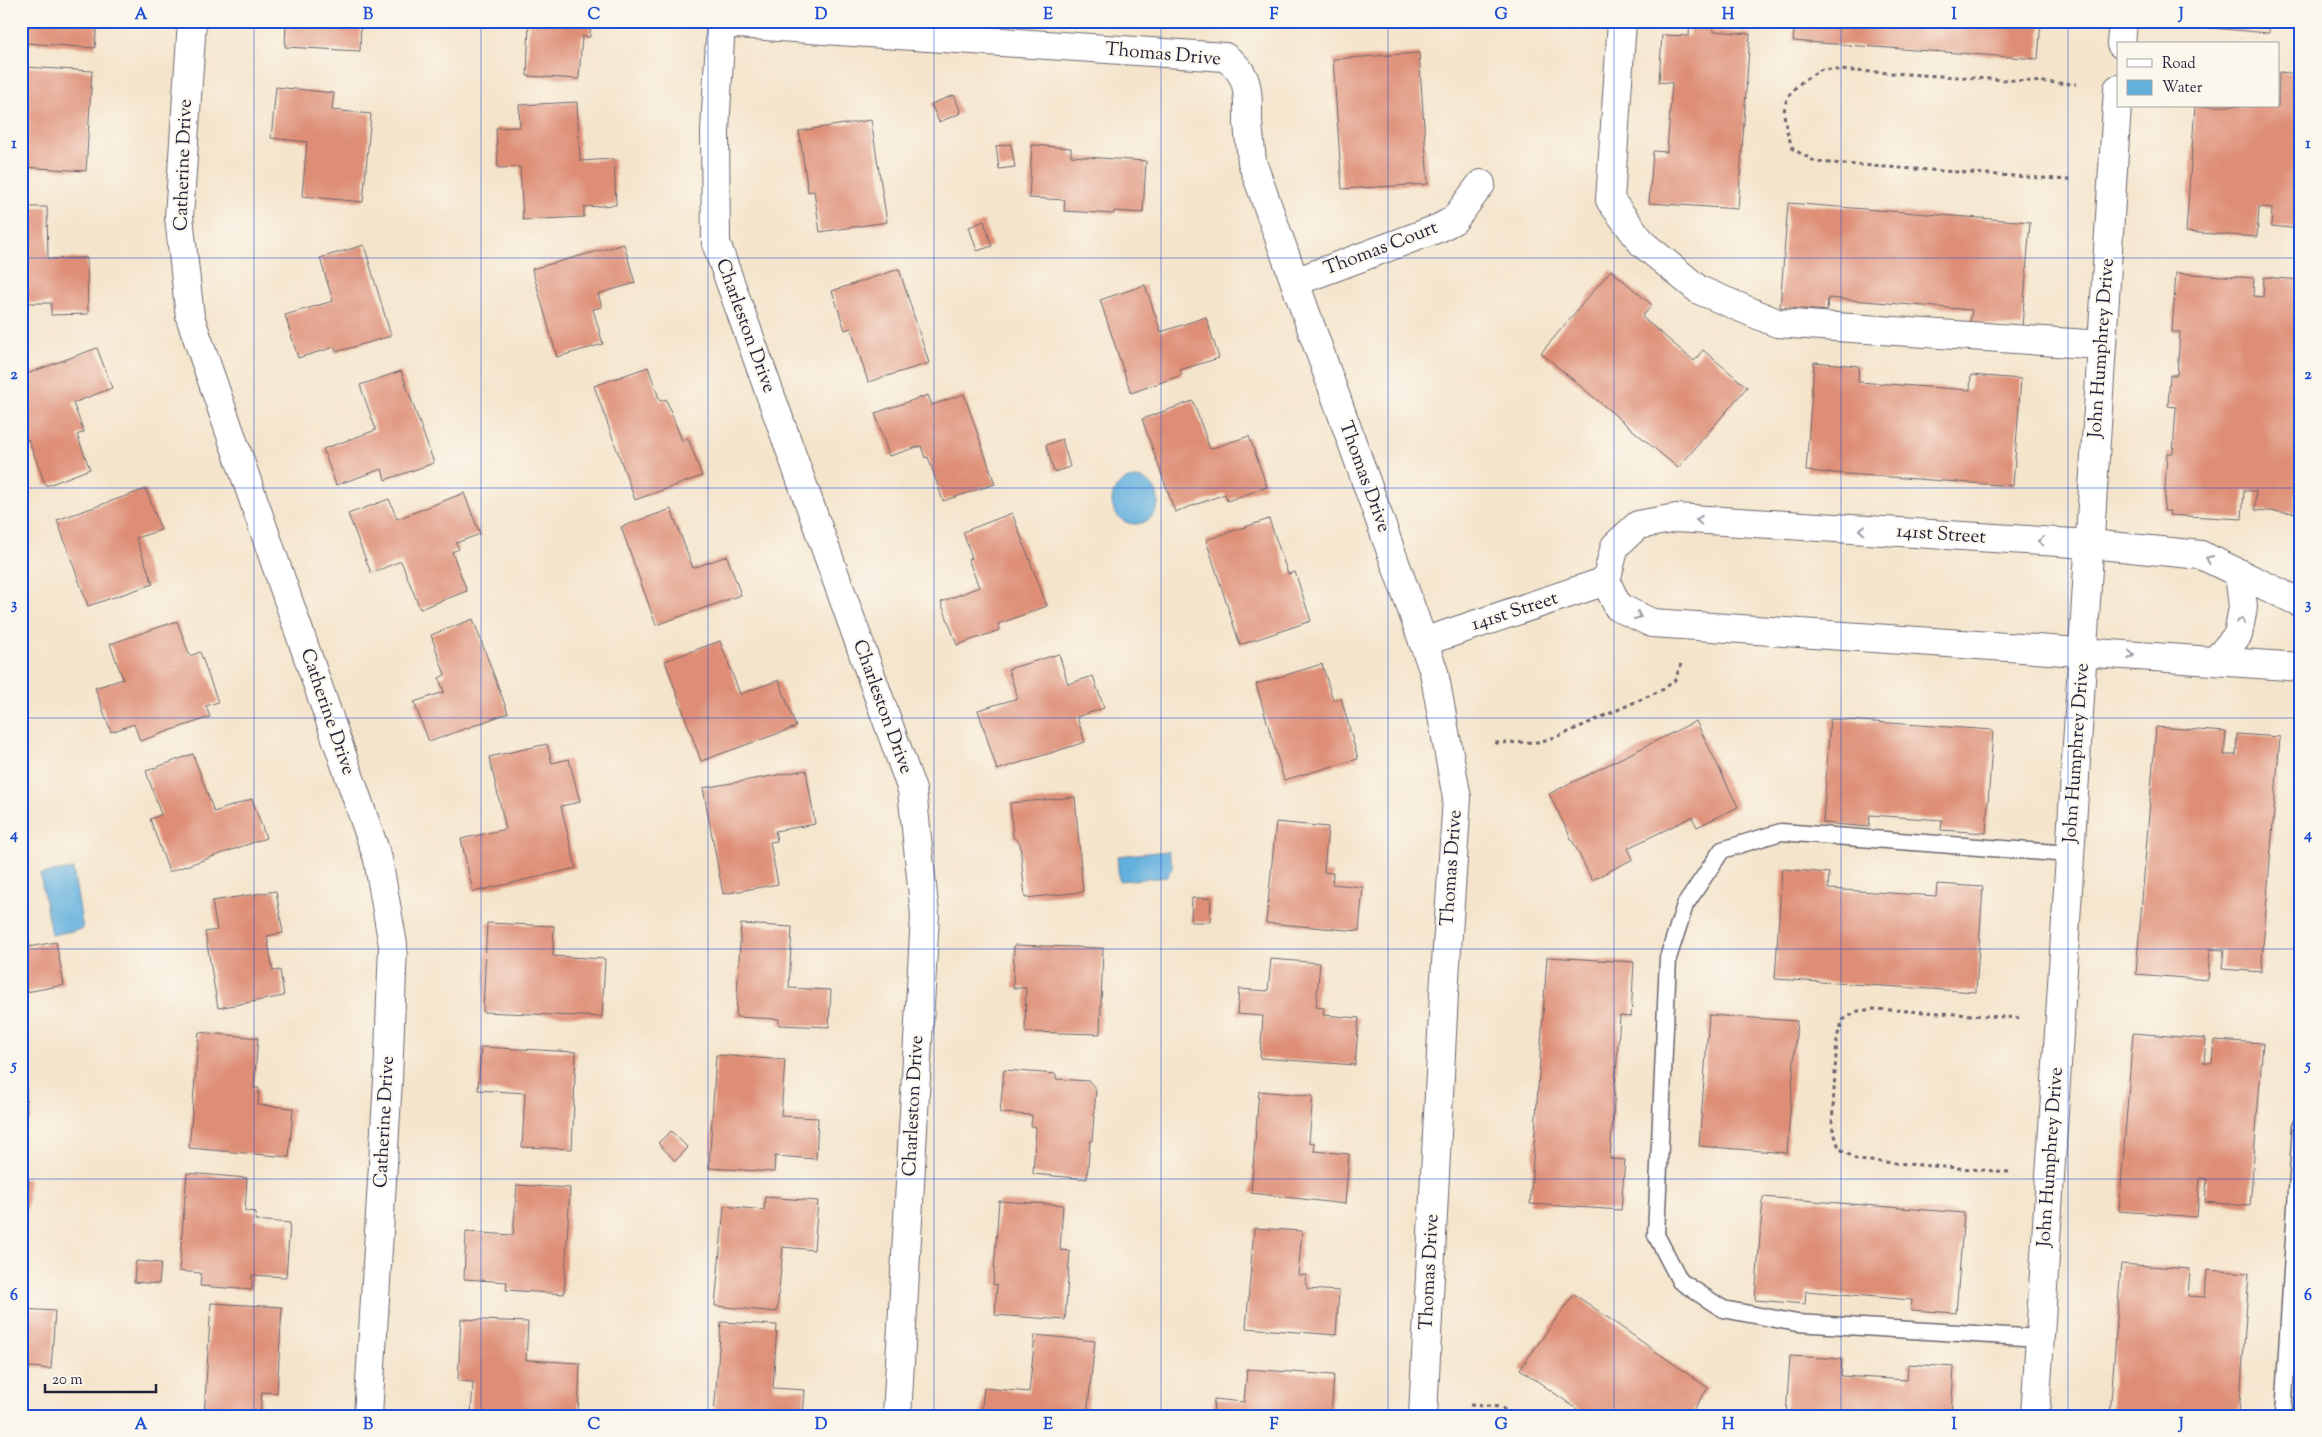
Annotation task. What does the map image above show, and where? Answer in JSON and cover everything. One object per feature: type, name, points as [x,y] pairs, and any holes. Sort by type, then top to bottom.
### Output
[{"type":"street","name":"Catherine Drive","points":[[192,21],[179,217],[190,317],[378,859],[393,945],[388,1080],[368,1416]]},
{"type":"street","points":[[1622,21],[1610,200],[1643,244],[1699,290],[1777,323],[2102,345]]},
{"type":"street","points":[[2121,42],[2122,21]]},
{"type":"street","name":"Thomas Drive","points":[[721,22],[1225,57],[1236,65],[1248,90],[1252,162],[1434,672],[1457,798],[1444,993],[1423,1416]]},
{"type":"street","name":"Charleston Drive","points":[[721,22],[715,131],[716,243],[912,790],[925,915],[897,1416]]},
{"type":"street","name":"John Humphrey Drive","points":[[2035,1416],[2117,105]]},
{"type":"street","name":"Thomas Court","points":[[1295,282],[1440,228],[1454,220],[1481,184]]},
{"type":"street","name":"141st Street","points":[[1423,642],[1606,582],[1615,546],[1638,525],[1676,518],[2090,544],[2201,555],[2301,603]]},
{"type":"street","points":[[2215,661],[2238,635],[2243,607],[2239,573]]},
{"type":"street","points":[[1606,582],[1618,607],[1652,623],[2301,668]]},
{"type":"lane","points":[[2040,1338],[1797,1323],[1723,1309],[1680,1281],[1656,1234],[1668,958],[1685,905],[1722,850],[1781,832],[2070,854]]},
{"type":"lane","points":[[2283,1416],[2301,1126]]},
{"type":"path","points":[[2070,180],[1816,162],[1793,149],[1784,124],[1786,100],[1800,81],[1822,68],[2076,84]]},
{"type":"path","points":[[1496,743],[1540,742],[1564,734],[1664,689],[1675,680],[1681,664]]},
{"type":"path","points":[[2009,1172],[1857,1160],[1840,1148],[1832,1126],[1835,1058],[1837,1037],[1843,1020],[1858,1010],[1874,1009],[2019,1018]]},
{"type":"path","points":[[1470,1405],[1500,1407],[1516,1416]]},
{"type":"water","points":[[1131,478],[1139,478],[1148,482],[1154,488],[1158,501],[1154,514],[1148,520],[1139,524],[1131,524],[1122,520],[1116,514],[1112,505],[1112,497],[1116,488],[1122,482]]},
{"type":"water","points":[[1168,851],[1173,866],[1167,877],[1119,881],[1117,856]]},
{"type":"water","points":[[73,869],[83,929],[51,935],[40,874]]},
{"type":"building","points":[[21,21],[97,21],[95,48],[26,43],[27,31],[21,31]]},
{"type":"building","points":[[286,21],[361,21],[360,51],[285,47]]},
{"type":"building","points":[[529,21],[591,21],[590,37],[582,36],[579,79],[527,76]]},
{"type":"building","points":[[1690,21],[1714,21],[1713,31],[1750,34],[1738,209],[1649,203],[1653,151],[1667,152],[1672,83],[1659,82],[1662,35],[1689,36]]},
{"type":"building","points":[[1795,21],[2041,21],[2038,59],[1793,41]]},
{"type":"building","points":[[2201,21],[2270,21],[2269,33],[2200,27]]},
{"type":"building","points":[[1419,53],[1428,184],[1342,189],[1333,59]]},
{"type":"building","points":[[26,67],[92,71],[86,171],[21,167]]},
{"type":"building","points":[[2280,72],[2301,74],[2301,229],[2271,226],[2272,208],[2259,207],[2257,237],[2186,232],[2195,108],[2280,108]]},
{"type":"building","points":[[276,87],[334,93],[332,110],[371,114],[363,202],[302,196],[307,142],[271,138]]},
{"type":"building","points":[[954,95],[961,113],[939,122],[931,104]]},
{"type":"building","points":[[577,102],[580,161],[614,159],[616,205],[584,207],[584,217],[523,220],[520,167],[498,168],[496,128],[520,127],[519,105]]},
{"type":"building","points":[[871,120],[887,222],[820,232],[814,191],[808,192],[799,131]]},
{"type":"building","points":[[1011,144],[1015,167],[999,169],[996,146]]},
{"type":"building","points":[[1032,145],[1071,148],[1071,156],[1146,161],[1143,213],[1114,211],[1114,214],[1064,211],[1065,200],[1029,198]]},
{"type":"building","points":[[1788,203],[2030,222],[2022,327],[1970,323],[1972,310],[1828,298],[1827,311],[1780,307]]},
{"type":"building","points":[[21,207],[47,207],[48,259],[87,258],[88,314],[51,315],[51,303],[21,303]]},
{"type":"building","points":[[984,221],[992,246],[977,251],[969,227]]},
{"type":"building","points":[[624,244],[635,283],[598,294],[602,307],[593,309],[603,344],[557,357],[532,269]]},
{"type":"building","points":[[364,245],[391,336],[336,352],[335,347],[298,358],[285,315],[333,301],[320,258]]},
{"type":"building","points":[[899,269],[929,363],[868,382],[851,328],[845,330],[832,291]]},
{"type":"building","points":[[1611,270],[1652,305],[1642,317],[1694,361],[1703,350],[1747,387],[1678,468],[1541,353]]},
{"type":"building","points":[[2176,273],[2254,278],[2253,296],[2263,297],[2264,277],[2301,280],[2301,430],[2295,513],[2255,510],[2256,491],[2244,491],[2242,519],[2169,515],[2170,511],[2164,511],[2167,453],[2173,453],[2176,407],[2168,406],[2170,375],[2177,375],[2180,332],[2172,332]]},
{"type":"building","points":[[1145,285],[1161,332],[1206,317],[1219,358],[1180,370],[1182,375],[1131,393],[1100,300]]},
{"type":"building","points":[[97,348],[112,388],[73,403],[84,432],[77,435],[90,469],[46,486],[28,439],[23,441],[21,436],[21,376]]},
{"type":"building","points":[[1814,362],[1859,366],[1858,382],[1970,390],[1971,375],[2021,379],[2013,486],[1806,471]]},
{"type":"building","points":[[648,367],[660,401],[666,399],[682,441],[688,438],[702,476],[635,500],[594,386]]},
{"type":"building","points":[[401,371],[434,463],[385,480],[382,469],[336,485],[323,449],[376,430],[360,385]]},
{"type":"building","points":[[964,394],[995,484],[943,501],[928,457],[925,458],[921,446],[889,456],[875,413],[928,395],[932,405]]},
{"type":"building","points":[[1193,401],[1210,449],[1249,436],[1267,487],[1227,501],[1225,494],[1175,512],[1142,419]]},
{"type":"building","points":[[1062,439],[1070,467],[1054,472],[1046,445]]},
{"type":"building","points":[[146,489],[161,530],[136,538],[153,584],[88,606],[57,520]]},
{"type":"building","points":[[464,493],[480,534],[456,543],[459,549],[452,552],[467,591],[420,609],[401,561],[371,573],[348,514],[389,499],[397,519]]},
{"type":"building","points":[[671,509],[693,568],[727,556],[741,595],[656,625],[621,527]]},
{"type":"building","points":[[1012,513],[1047,606],[998,624],[1000,630],[957,645],[941,602],[979,587],[968,559],[972,558],[963,532]]},
{"type":"building","points":[[1269,519],[1288,574],[1295,572],[1311,621],[1240,645],[1206,540]]},
{"type":"building","points":[[473,619],[508,713],[429,742],[414,702],[444,692],[439,678],[445,675],[431,635]]},
{"type":"building","points":[[177,621],[190,656],[200,652],[218,702],[206,706],[210,717],[140,741],[134,724],[111,732],[95,688],[123,679],[110,644]]},
{"type":"building","points":[[720,641],[740,694],[779,680],[796,727],[701,761],[665,661]]},
{"type":"building","points":[[1059,654],[1068,684],[1093,676],[1104,708],[1077,717],[1085,742],[997,770],[978,710],[1018,698],[1008,669]]},
{"type":"building","points":[[1322,664],[1333,700],[1341,698],[1358,759],[1284,780],[1256,684]]},
{"type":"building","points":[[1830,719],[1993,730],[1986,833],[1941,830],[1942,820],[1870,815],[1869,827],[1823,823]]},
{"type":"building","points":[[1696,721],[1738,807],[1697,827],[1692,817],[1628,848],[1633,859],[1592,880],[1549,794]]},
{"type":"building","points":[[2156,727],[2226,732],[2224,755],[2236,755],[2237,734],[2280,737],[2261,972],[2222,969],[2224,950],[2210,949],[2208,980],[2136,974]]},
{"type":"building","points":[[547,744],[552,763],[569,759],[580,802],[561,806],[576,868],[473,892],[461,839],[506,829],[489,757]]},
{"type":"building","points":[[193,754],[214,812],[252,799],[266,838],[169,872],[150,819],[161,815],[146,771]]},
{"type":"building","points":[[806,770],[815,824],[775,831],[777,841],[770,842],[778,884],[723,894],[703,788]]},
{"type":"building","points":[[1075,797],[1083,892],[1025,898],[1020,843],[1013,837],[1010,803]]},
{"type":"building","points":[[1276,822],[1328,827],[1324,872],[1333,873],[1332,884],[1363,887],[1359,931],[1266,923]]},
{"type":"building","points":[[1782,869],[1829,873],[1828,889],[1936,896],[1937,884],[1983,887],[1976,992],[1775,979]]},
{"type":"building","points":[[276,891],[283,933],[267,936],[273,971],[280,970],[284,996],[218,1008],[205,932],[217,930],[212,901]]},
{"type":"building","points":[[1192,898],[1211,898],[1210,922],[1191,922]]},
{"type":"building","points":[[21,916],[28,947],[56,942],[64,985],[21,993]]},
{"type":"building","points":[[487,923],[554,926],[553,956],[605,959],[602,1017],[483,1012]]},
{"type":"building","points":[[741,924],[792,927],[789,988],[831,990],[829,1027],[779,1025],[779,1019],[736,1017]]},
{"type":"building","points":[[1014,945],[1103,948],[1100,1034],[1025,1032],[1026,988],[1013,988]]},
{"type":"building","points":[[1547,957],[1634,962],[1631,1017],[1620,1016],[1610,1159],[1625,1160],[1621,1210],[1530,1204]]},
{"type":"building","points":[[1271,959],[1320,963],[1316,1007],[1324,1008],[1323,1015],[1359,1018],[1355,1065],[1260,1058],[1263,1016],[1237,1014],[1239,989],[1268,991]]},
{"type":"building","points":[[1709,1015],[1797,1021],[1787,1153],[1699,1146]]},
{"type":"building","points":[[21,1025],[24,1025],[27,1114],[21,1115]]},
{"type":"building","points":[[199,1032],[258,1038],[254,1088],[259,1088],[258,1105],[293,1108],[289,1157],[189,1148]]},
{"type":"building","points":[[2133,1033],[2206,1039],[2204,1063],[2212,1063],[2214,1040],[2263,1043],[2250,1206],[2205,1202],[2207,1179],[2200,1178],[2197,1217],[2119,1211]]},
{"type":"building","points":[[481,1047],[576,1052],[572,1149],[522,1147],[525,1093],[478,1090]]},
{"type":"building","points":[[716,1055],[785,1060],[781,1116],[818,1118],[816,1159],[775,1156],[774,1172],[709,1168]]},
{"type":"building","points":[[1004,1070],[1056,1074],[1056,1079],[1089,1081],[1096,1089],[1087,1179],[1033,1174],[1036,1127],[1031,1126],[1032,1115],[1000,1113]]},
{"type":"building","points":[[1259,1091],[1313,1096],[1309,1142],[1315,1143],[1314,1151],[1349,1154],[1345,1204],[1251,1193]]},
{"type":"building","points":[[671,1131],[688,1148],[675,1161],[658,1143]]},
{"type":"building","points":[[187,1173],[247,1178],[245,1211],[256,1212],[255,1220],[290,1223],[286,1277],[252,1275],[252,1290],[200,1286],[201,1273],[179,1271]]},
{"type":"building","points":[[21,1179],[29,1179],[23,1269],[21,1269]]},
{"type":"building","points":[[517,1185],[570,1188],[564,1294],[506,1290],[507,1282],[464,1279],[466,1232],[513,1235]]},
{"type":"building","points":[[765,1197],[818,1201],[814,1250],[783,1247],[777,1312],[715,1306],[724,1206],[764,1210]]},
{"type":"building","points":[[1763,1197],[1964,1213],[1956,1313],[1911,1310],[1912,1300],[1806,1291],[1805,1304],[1755,1300]]},
{"type":"building","points":[[999,1201],[1063,1205],[1060,1250],[1070,1251],[1065,1320],[995,1315],[997,1284],[993,1285]]},
{"type":"building","points":[[1254,1228],[1302,1231],[1298,1275],[1306,1275],[1307,1289],[1339,1291],[1336,1335],[1246,1328]]},
{"type":"building","points":[[136,1261],[161,1263],[159,1284],[134,1282]]},
{"type":"building","points":[[2121,1264],[2190,1269],[2188,1296],[2205,1297],[2207,1270],[2249,1273],[2239,1416],[2110,1416]]},
{"type":"building","points":[[1574,1294],[1708,1388],[1689,1416],[1587,1416],[1520,1369]]},
{"type":"building","points":[[211,1303],[282,1307],[277,1393],[262,1392],[260,1416],[204,1416]]},
{"type":"building","points":[[21,1309],[55,1311],[51,1369],[21,1366]]},
{"type":"building","points":[[461,1319],[528,1322],[526,1360],[580,1363],[578,1416],[471,1415],[473,1382],[458,1381]]},
{"type":"building","points":[[721,1322],[777,1325],[773,1388],[805,1390],[803,1416],[714,1416]]},
{"type":"building","points":[[1035,1335],[1095,1341],[1087,1416],[981,1416],[984,1388],[1029,1392]]},
{"type":"building","points":[[1790,1356],[1842,1359],[1841,1376],[1907,1380],[1908,1364],[1954,1367],[1951,1416],[1786,1416]]},
{"type":"building","points":[[1247,1369],[1334,1375],[1331,1416],[1213,1416],[1214,1399],[1244,1402]]}]
